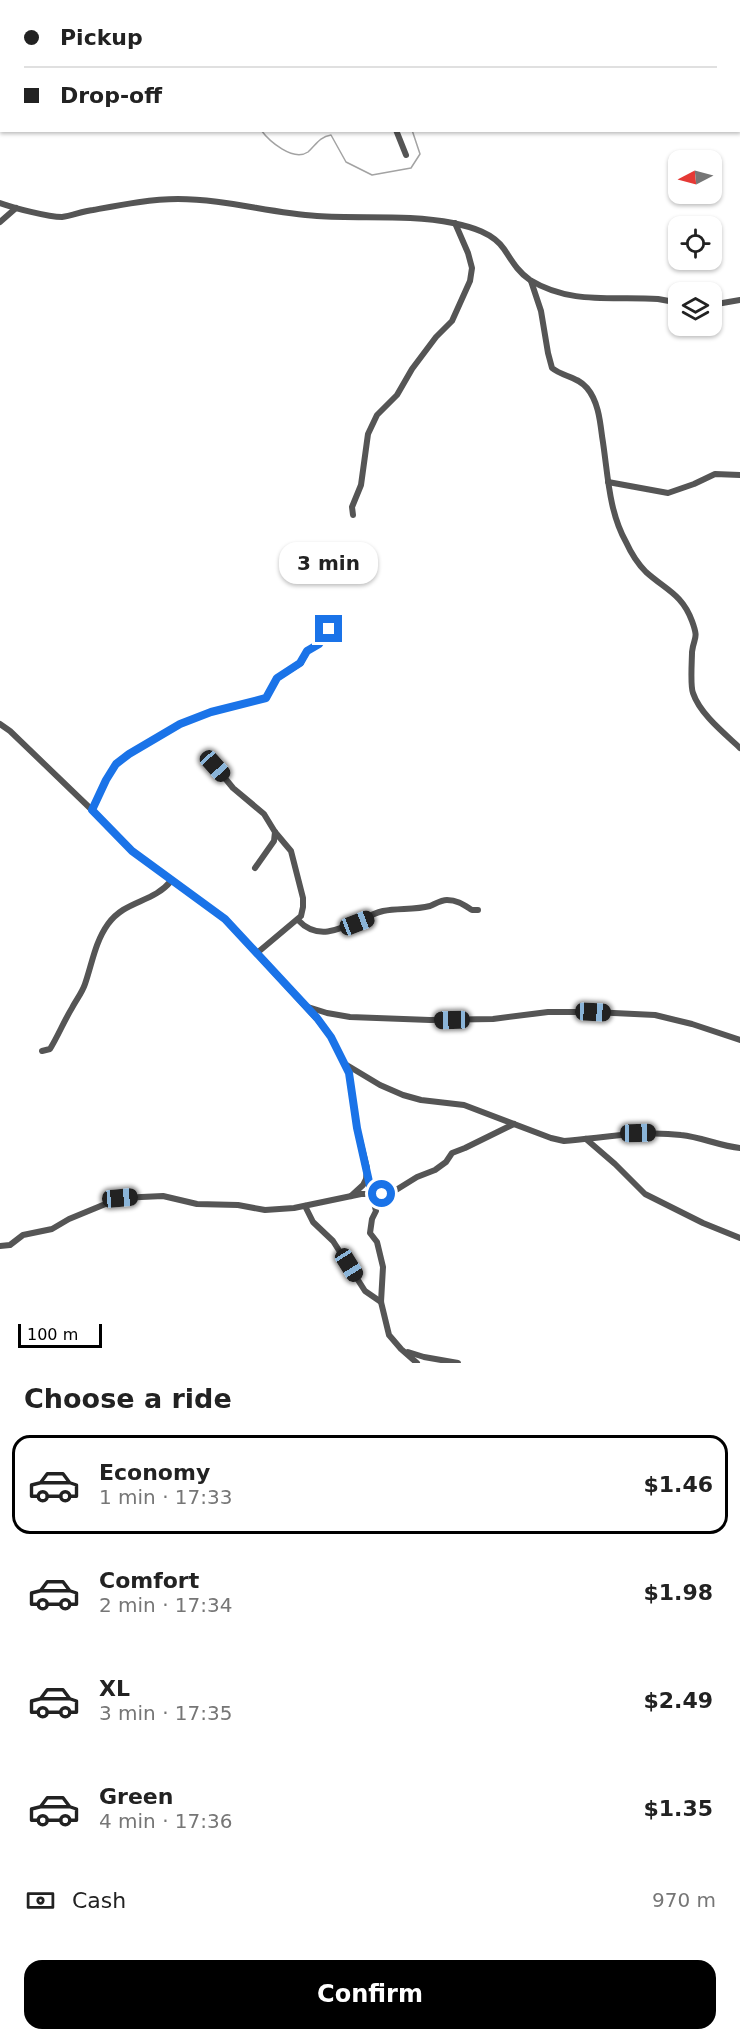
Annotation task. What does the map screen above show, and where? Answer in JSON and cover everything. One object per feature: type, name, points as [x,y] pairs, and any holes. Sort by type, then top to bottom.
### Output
[{"type":"street","points":[[397,132],[406,155]]},
{"type":"street","points":[[0,203],[60,217],[91,210],[158,201],[195,200],[226,202],[277,212],[318,216],[407,218],[455,224],[470,227],[491,237],[503,248],[516,268],[531,280],[570,297],[658,298],[668,301]]},
{"type":"street","points":[[0,222],[16,208]]},
{"type":"street","points":[[353,515],[352,507],[361,485],[366,442],[377,415],[397,395],[412,369],[436,337],[452,321],[470,281],[472,268],[455,224]]},
{"type":"street","points":[[531,280],[541,311],[552,368],[579,380],[594,400],[601,426],[608,482],[618,526],[631,552],[646,572],[671,590],[685,605],[693,622],[697,638],[692,653],[691,687],[693,695],[714,723],[740,748]]},
{"type":"street","points":[[722,303],[740,300]]},
{"type":"street","points":[[608,482],[668,492],[694,484],[715,474],[740,475]]},
{"type":"street","points":[[92,810],[116,764],[129,754],[180,724],[211,712],[266,698],[277,678],[300,663],[307,651],[319,644],[329,629]]},
{"type":"street","points":[[0,724],[10,731],[132,851],[225,919],[306,1005],[331,1037],[345,1064],[350,1082],[357,1128],[373,1194],[375,1210],[370,1233],[376,1242],[383,1267],[381,1302],[389,1335],[417,1363]]},
{"type":"street","points":[[215,766],[233,788],[264,814],[291,851],[302,888],[303,907],[297,920],[257,953]]},
{"type":"street","points":[[255,868],[274,841],[275,832]]},
{"type":"street","points":[[42,1051],[50,1049],[81,993],[91,958],[109,922],[127,906],[155,895],[171,881]]},
{"type":"street","points":[[297,920],[308,928],[326,933],[382,912],[420,908],[444,900],[464,903],[472,910],[478,910]]},
{"type":"street","points":[[306,1005],[327,1013],[350,1017],[430,1020],[494,1019],[548,1012],[655,1015],[740,1040]]},
{"type":"street","points":[[345,1064],[380,1085],[403,1095],[421,1100],[464,1105],[505,1122],[564,1141],[655,1133],[682,1135],[718,1145],[740,1148]]},
{"type":"street","points":[[0,1246],[10,1245],[23,1235],[52,1229],[108,1201],[120,1198],[163,1196],[197,1204],[238,1205],[265,1210],[305,1206],[351,1196],[382,1194],[405,1186],[417,1177],[441,1166],[452,1153],[514,1124]]},
{"type":"street","points":[[586,1139],[645,1194],[703,1223],[740,1238]]},
{"type":"street","points":[[351,1196],[363,1185],[367,1174]]},
{"type":"street","points":[[305,1206],[313,1222],[333,1241],[365,1291],[381,1302]]},
{"type":"street","points":[[404,1351],[458,1363]]},
{"type":"waterway","points":[[263,132],[282,149],[295,154],[308,152],[321,139],[331,135],[346,162],[372,175],[411,168],[420,154],[413,132]]},
{"type":"route","points":[[329,629],[319,644],[307,651],[300,663],[277,678],[266,698],[211,712],[180,724],[129,754],[116,764],[92,810],[132,851],[225,919],[317,1018],[331,1037],[349,1073],[357,1128],[370,1186],[373,1194],[382,1194]]}]
